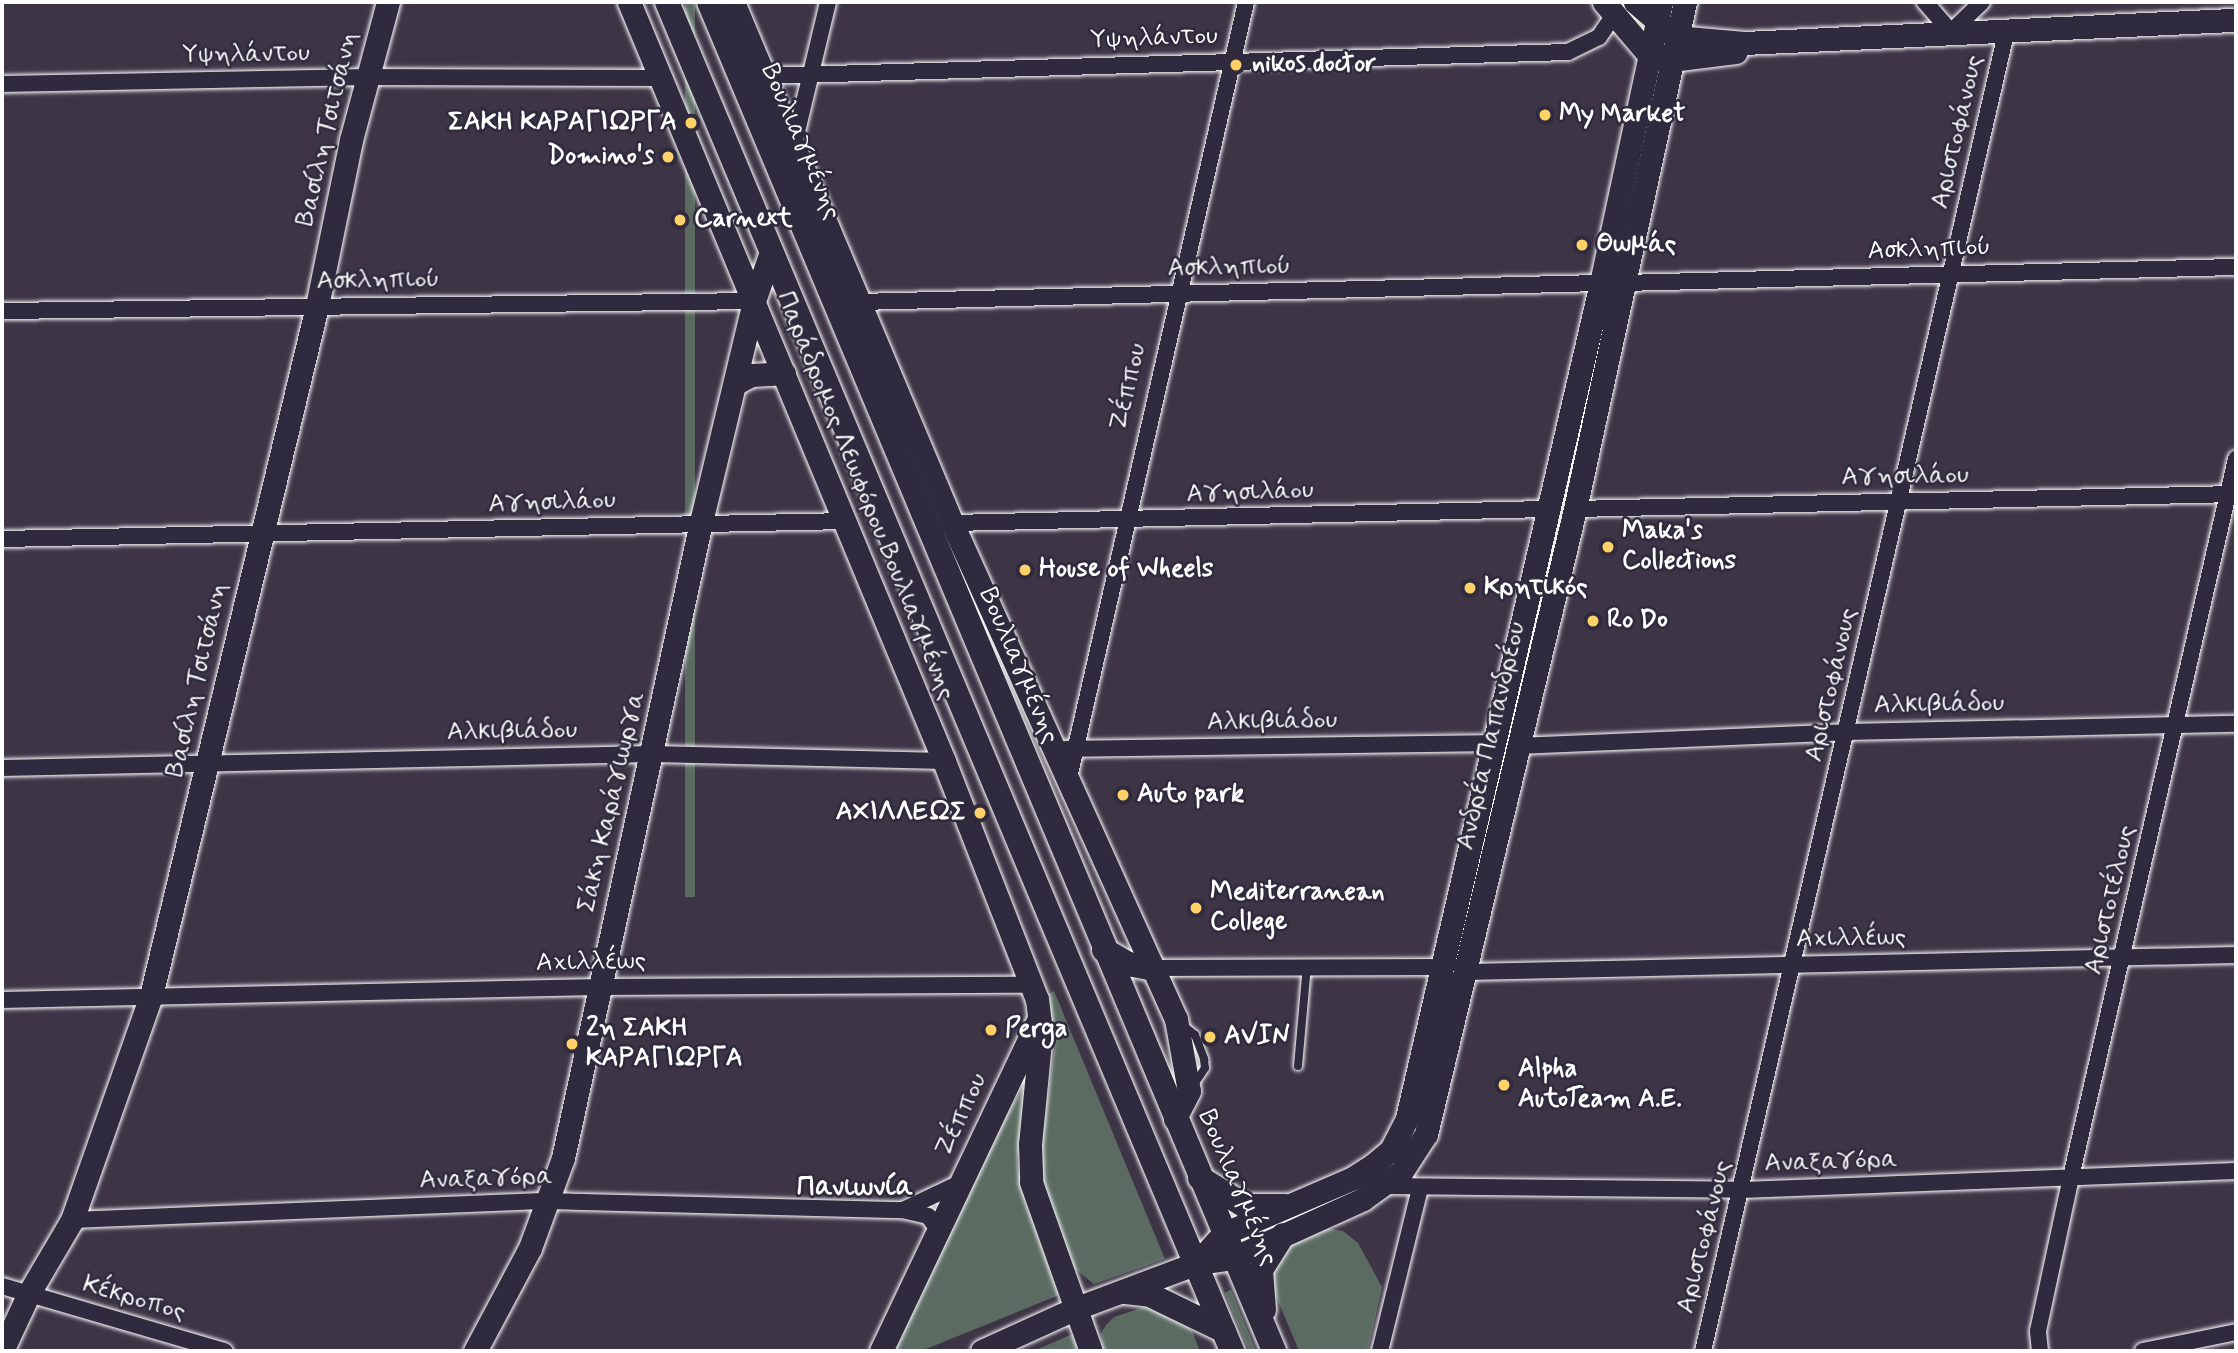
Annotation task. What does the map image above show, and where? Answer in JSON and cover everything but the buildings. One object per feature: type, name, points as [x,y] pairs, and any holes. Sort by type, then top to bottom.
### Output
[{"type":"main road","points":[[667,2],[1228,1341]]},
{"type":"main road","name":"Βουλιαγμένης","points":[[709,2],[1274,1351]]},
{"type":"main road","points":[[1104,950],[1128,964],[1149,968]]},
{"type":"main road","points":[[1199,1177],[1245,1206],[1284,1206]]},
{"type":"main road","points":[[1274,1351],[1260,1282],[1268,1253],[1283,1236]]},
{"type":"main road","points":[[1126,1292],[1150,1295],[1228,1341]]},
{"type":"street","name":"Βασίλη Τσιτσάνη","points":[[2,1351],[29,1293],[72,1220],[151,996],[317,306],[368,76],[388,2]]},
{"type":"street","name":"Παράδρομος Λεωφόρου Βουλιαγμένης","points":[[629,2],[846,521],[1032,985],[1040,1016],[1031,1182],[1091,1351]]},
{"type":"street","points":[[733,2],[953,523],[1064,749],[1068,784],[1149,968],[1176,1019],[1189,1091],[1175,1119]]},
{"type":"street","points":[[794,144],[828,2]]},
{"type":"street","name":"Ζέππου","points":[[1064,749],[1128,521],[1246,2]]},
{"type":"street","points":[[1635,2],[1658,13],[1676,37],[1744,43],[2236,20]]},
{"type":"street","name":"Ανδρέα Παπανδρέου","points":[[1660,58],[1676,37],[1685,2]]},
{"type":"street","points":[[1925,2],[1951,32]]},
{"type":"street","points":[[1951,32],[1982,2]]},
{"type":"street","name":"Υψηλάντου","points":[[764,76],[1568,52],[1599,37],[1609,8]]},
{"type":"street","points":[[1609,8],[1660,58],[1725,54],[1778,40]]},
{"type":"street","name":"Ανδρέα Παπανδρέου","points":[[1197,1263],[1223,1234],[1353,1178],[1391,1150],[1408,1118],[1456,970],[1517,746],[1575,509],[1612,283],[1660,58],[1658,13]]},
{"type":"street","name":"Αριστοφάνους","points":[[1703,1351],[2007,29]]},
{"type":"street","name":"Υψηλάντου","points":[[2,84],[368,76],[659,78]]},
{"type":"street","name":"Σάκη Καράγιωργα","points":[[475,1351],[549,1201],[653,754],[701,523],[754,301],[771,252]]},
{"type":"street","name":"Ασκληπιού","points":[[859,302],[2236,267]]},
{"type":"street","name":"Ανδρέα Παπανδρέου","points":[[987,1351],[1074,1309],[1126,1292],[1197,1263],[1233,1258],[1385,1186],[1402,1171],[1426,1134],[1456,970],[1492,743],[1548,509],[1612,283]]},
{"type":"street","name":"Ασκληπιού","points":[[2,312],[754,301]]},
{"type":"street","points":[[736,383],[751,374],[784,373]]},
{"type":"street","name":"Αριστοτέλους","points":[[2040,1351],[2038,1331],[2071,1177],[2232,494],[2236,459]]},
{"type":"street","name":"Αγησιλάου","points":[[1575,509],[2232,494]]},
{"type":"street","name":"Αγησιλάου","points":[[953,523],[1128,521],[1548,509]]},
{"type":"street","name":"Αγησιλάου","points":[[2,539],[261,536],[846,521]]},
{"type":"street","name":"Αλκιβιάδου","points":[[1517,746],[1846,732],[2236,724]]},
{"type":"street","name":"Αλκιβιάδου","points":[[1064,749],[1492,743]]},
{"type":"street","name":"Αλκιβιάδου","points":[[2,768],[653,754],[944,761]]},
{"type":"street","name":"Αχιλλέως","points":[[1149,968],[1307,966],[1456,970],[2236,955]]},
{"type":"street","name":"Αχιλλέως","points":[[2,1000],[599,987],[1032,985]]},
{"type":"street","name":"Ζέππου","points":[[881,1351],[940,1232],[1040,1016]]},
{"type":"street","name":"Αναξαγόρα","points":[[1385,1186],[1742,1190],[2236,1171]]},
{"type":"street","name":"Αναξαγόρα","points":[[902,1210],[962,1182]]},
{"type":"street","points":[[1380,1351],[1420,1188]]},
{"type":"street","name":"Αναξαγόρα","points":[[72,1220],[549,1201],[902,1210],[928,1216],[940,1232]]},
{"type":"street","name":"Κέκροπος","points":[[2,1286],[225,1351]]},
{"type":"street","points":[[2143,1351],[2236,1332]]},
{"type":"lane","points":[[1298,1066],[1307,966]]},
{"type":"green space","points":[[685,2],[695,2],[695,897],[685,897]]},
{"type":"green space","points":[[1054,991],[1165,1259],[1094,1284],[1074,1268],[1041,1184],[1039,1162],[1055,1046],[1049,994]]},
{"type":"green space","points":[[1028,1079],[1017,1163],[1026,1204],[1064,1293],[921,1351],[893,1351],[1000,1126]]},
{"type":"green space","points":[[1326,1228],[1343,1231],[1358,1243],[1382,1287],[1368,1351],[1299,1351],[1274,1291],[1270,1275],[1286,1245]]},
{"type":"green space","points":[[1231,1290],[1256,1351],[1249,1351],[1225,1293]]},
{"type":"green space","points":[[1144,1307],[1172,1313],[1192,1331],[1200,1351],[1103,1351],[1101,1333],[1106,1325],[1114,1317]]},
{"type":"green space","points":[[1075,1333],[1083,1351],[1038,1349]]},
{"type":"place","name":"nikos doctor","points":[[1236,65]]},
{"type":"place","name":"My Market","points":[[1545,115]]},
{"type":"place","name":"ΣΑΚΗ ΚΑΡΑΓΙΩΡΓΑ","points":[[691,123]]},
{"type":"place","name":"Domino's","points":[[668,157]]},
{"type":"place","name":"Carnext","points":[[680,220]]},
{"type":"place","name":"Θωμάς","points":[[1582,245]]},
{"type":"place","name":"Maka's Collections","points":[[1608,547]]},
{"type":"place","name":"House of Wheels","points":[[1025,570]]},
{"type":"place","name":"Κρητικός","points":[[1470,588]]},
{"type":"place","name":"Ro Do","points":[[1593,621]]},
{"type":"place","name":"Auto park","points":[[1123,795]]},
{"type":"place","name":"ΑΧΙΛΛΕΩΣ","points":[[980,813]]},
{"type":"place","name":"Mediterranean College","points":[[1196,908]]},
{"type":"place","name":"Perga","points":[[991,1030]]},
{"type":"place","name":"AVIN","points":[[1210,1037]]},
{"type":"place","name":"2η ΣΑΚΗ ΚΑΡΑΓΙΩΡΓΑ","points":[[572,1044]]},
{"type":"place","name":"Alpha AutoTeam Α.Ε.","points":[[1504,1085]]},
{"type":"district","name":"Πανιωνία","points":[[855,1188]]}]
